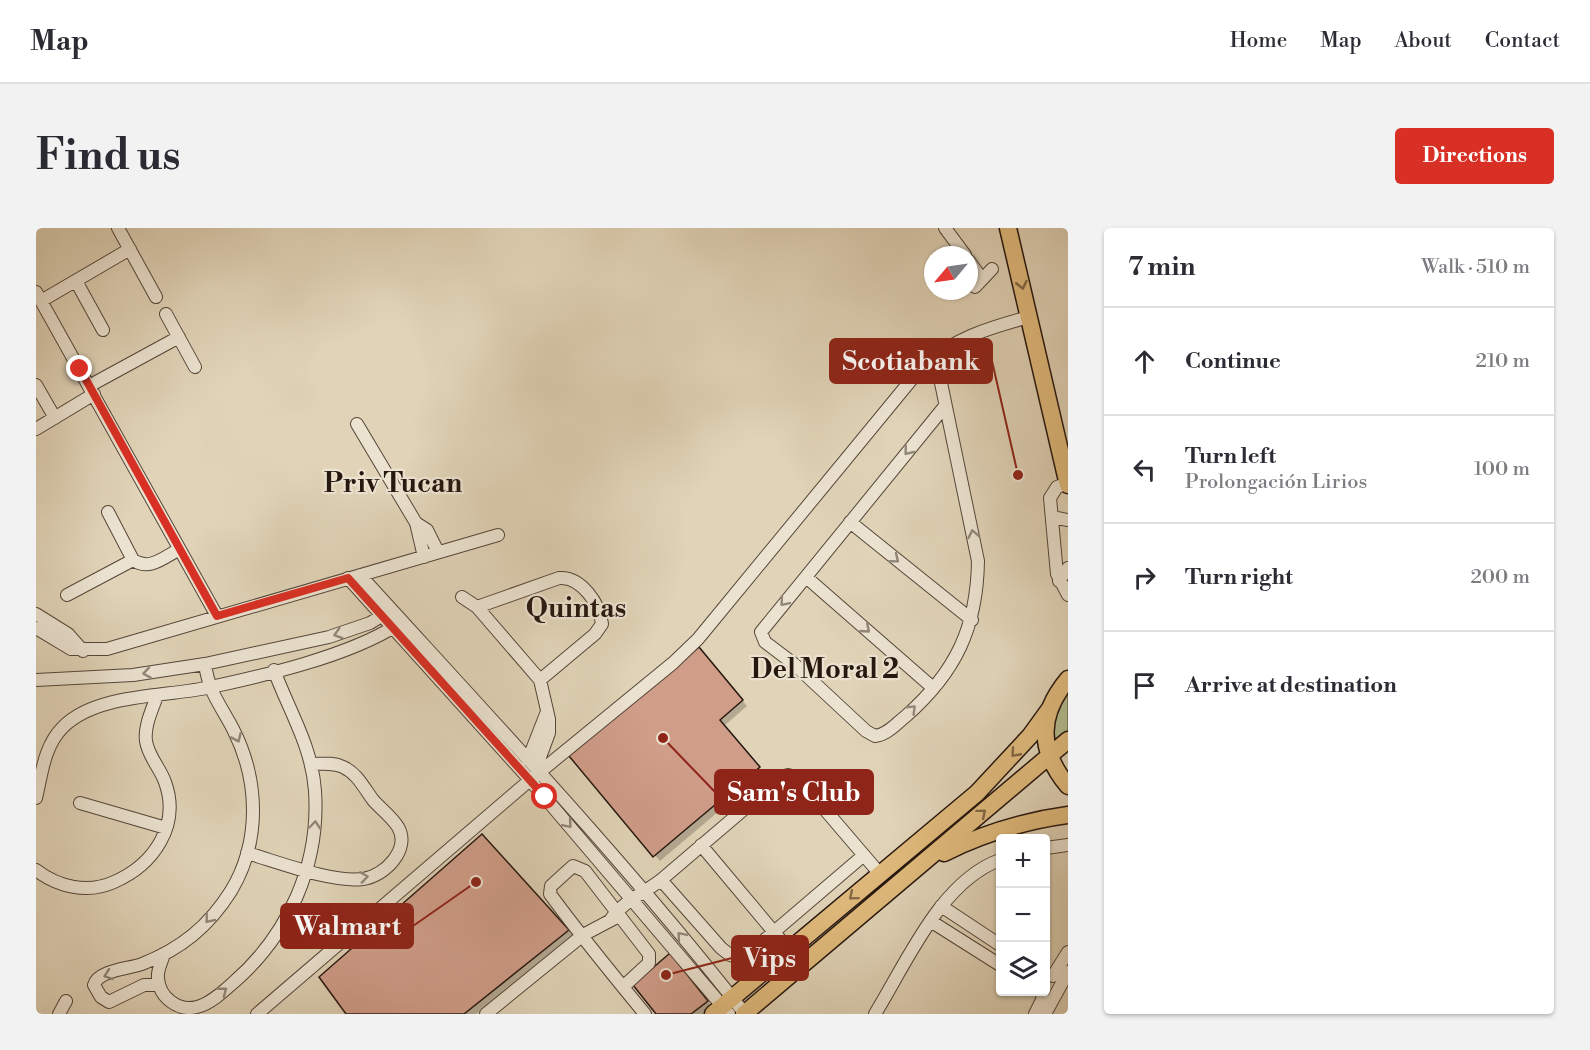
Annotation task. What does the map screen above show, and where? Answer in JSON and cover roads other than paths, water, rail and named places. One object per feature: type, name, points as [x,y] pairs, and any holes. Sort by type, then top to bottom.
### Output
[{"type":"main road","points":[[1008,228],[1068,484]]},
{"type":"main road","points":[[724,1008],[789,950],[977,793],[1030,736],[1051,707],[1065,682],[1068,663]]},
{"type":"main road","points":[[1051,707],[1045,728],[1049,757],[1068,786]]},
{"type":"main road","points":[[745,1014],[1068,740]]},
{"type":"main road","points":[[922,864],[995,832],[1032,820],[1068,815]]},
{"type":"main road","points":[[759,1014],[764,997]]},
{"type":"street","points":[[118,228],[156,297]]},
{"type":"street","points":[[945,228],[958,246]]},
{"type":"street","points":[[130,249],[76,281],[37,295],[217,616]]},
{"type":"street","points":[[978,283],[992,268]]},
{"type":"street","points":[[76,281],[103,330]]},
{"type":"street","points":[[166,314],[195,367]]},
{"type":"street","points":[[257,1014],[533,770],[673,663],[698,639],[921,368],[935,354],[975,332],[1029,317]]},
{"type":"street","points":[[36,429],[55,418],[91,390],[179,337]]},
{"type":"street","points":[[935,354],[978,561],[977,589],[972,620],[951,666],[887,732],[875,736],[866,731],[794,664],[765,642],[761,635],[764,626],[945,406]]},
{"type":"street","points":[[36,385],[55,418]]},
{"type":"street","points":[[357,424],[416,523],[424,557]]},
{"type":"street","points":[[1068,484],[1057,487],[1051,493],[1059,581],[1068,596]]},
{"type":"street","points":[[108,512],[133,560],[140,565],[150,565],[178,550]]},
{"type":"street","points":[[1052,517],[1068,520]]},
{"type":"street","points":[[850,522],[972,620]]},
{"type":"street","points":[[416,523],[428,530],[438,552]]},
{"type":"street","points":[[36,628],[71,649],[83,651],[107,649],[498,535]]},
{"type":"street","points":[[67,595],[133,560]]},
{"type":"street","points":[[1059,581],[1068,568]]},
{"type":"street","points":[[354,577],[533,770],[651,888],[730,955],[738,957],[745,955],[864,855]]},
{"type":"street","points":[[806,577],[932,687]]},
{"type":"street","points":[[477,607],[559,578],[573,579],[581,585],[598,609],[602,624],[595,634],[540,680]]},
{"type":"street","points":[[462,597],[477,607],[540,680],[549,719],[549,733],[533,770]]},
{"type":"street","points":[[38,682],[133,675],[205,663],[329,637],[356,629],[387,613]]},
{"type":"street","points":[[36,614],[68,634],[83,651]]},
{"type":"street","points":[[397,625],[533,770],[635,902],[724,1008],[745,1014]]},
{"type":"street","points":[[36,798],[42,763],[52,741],[63,727],[96,705],[208,687],[274,670],[353,645],[397,625]]},
{"type":"street","points":[[159,985],[144,984],[110,1002],[101,997],[94,985],[102,976],[163,957],[201,930],[231,891],[247,853],[254,805],[250,777],[232,728],[208,687],[205,663]]},
{"type":"street","points":[[163,957],[157,976],[159,985],[174,1005],[187,1008],[197,1007],[224,991],[269,946],[287,918],[306,870],[316,814],[312,764],[305,739],[274,670]]},
{"type":"street","points":[[36,870],[61,885],[86,887],[110,884],[145,865],[160,845],[166,828],[168,793],[146,743],[146,732],[157,696]]},
{"type":"street","points":[[247,853],[306,870],[348,878],[371,878],[394,861],[402,840],[397,824],[374,801],[351,771],[335,764],[312,764]]},
{"type":"street","points":[[486,1014],[583,934],[635,902],[777,781],[788,775],[797,777],[880,874]]},
{"type":"street","points":[[80,803],[166,828]]},
{"type":"street","points":[[701,845],[789,950]]},
{"type":"street","points":[[1050,847],[1068,845]]},
{"type":"street","points":[[875,1014],[941,906],[957,886],[974,873],[996,862]]},
{"type":"street","points":[[623,987],[649,963],[651,957],[616,915],[581,867],[569,869],[551,886],[550,894],[583,934],[623,987],[645,1014]]},
{"type":"street","points":[[651,888],[724,1008]]},
{"type":"street","points":[[941,906],[996,942]]},
{"type":"street","points":[[932,922],[996,962]]},
{"type":"street","points":[[1045,1014],[1068,952]]},
{"type":"street","points":[[1035,1014],[1042,996]]},
{"type":"street","points":[[59,1014],[66,1001]]},
{"type":"place","name":"Scotiabank","points":[[1018,475]]},
{"type":"place","name":"Sam's Club","points":[[663,738]]},
{"type":"place","name":"Walmart","points":[[476,882]]},
{"type":"place","name":"Vips","points":[[666,975]]},
{"type":"district","name":"Priv Tucan","points":[[393,484]]},
{"type":"district","name":"Quintas","points":[[576,609]]},
{"type":"district","name":"Del Moral 2","points":[[825,670]]}]
